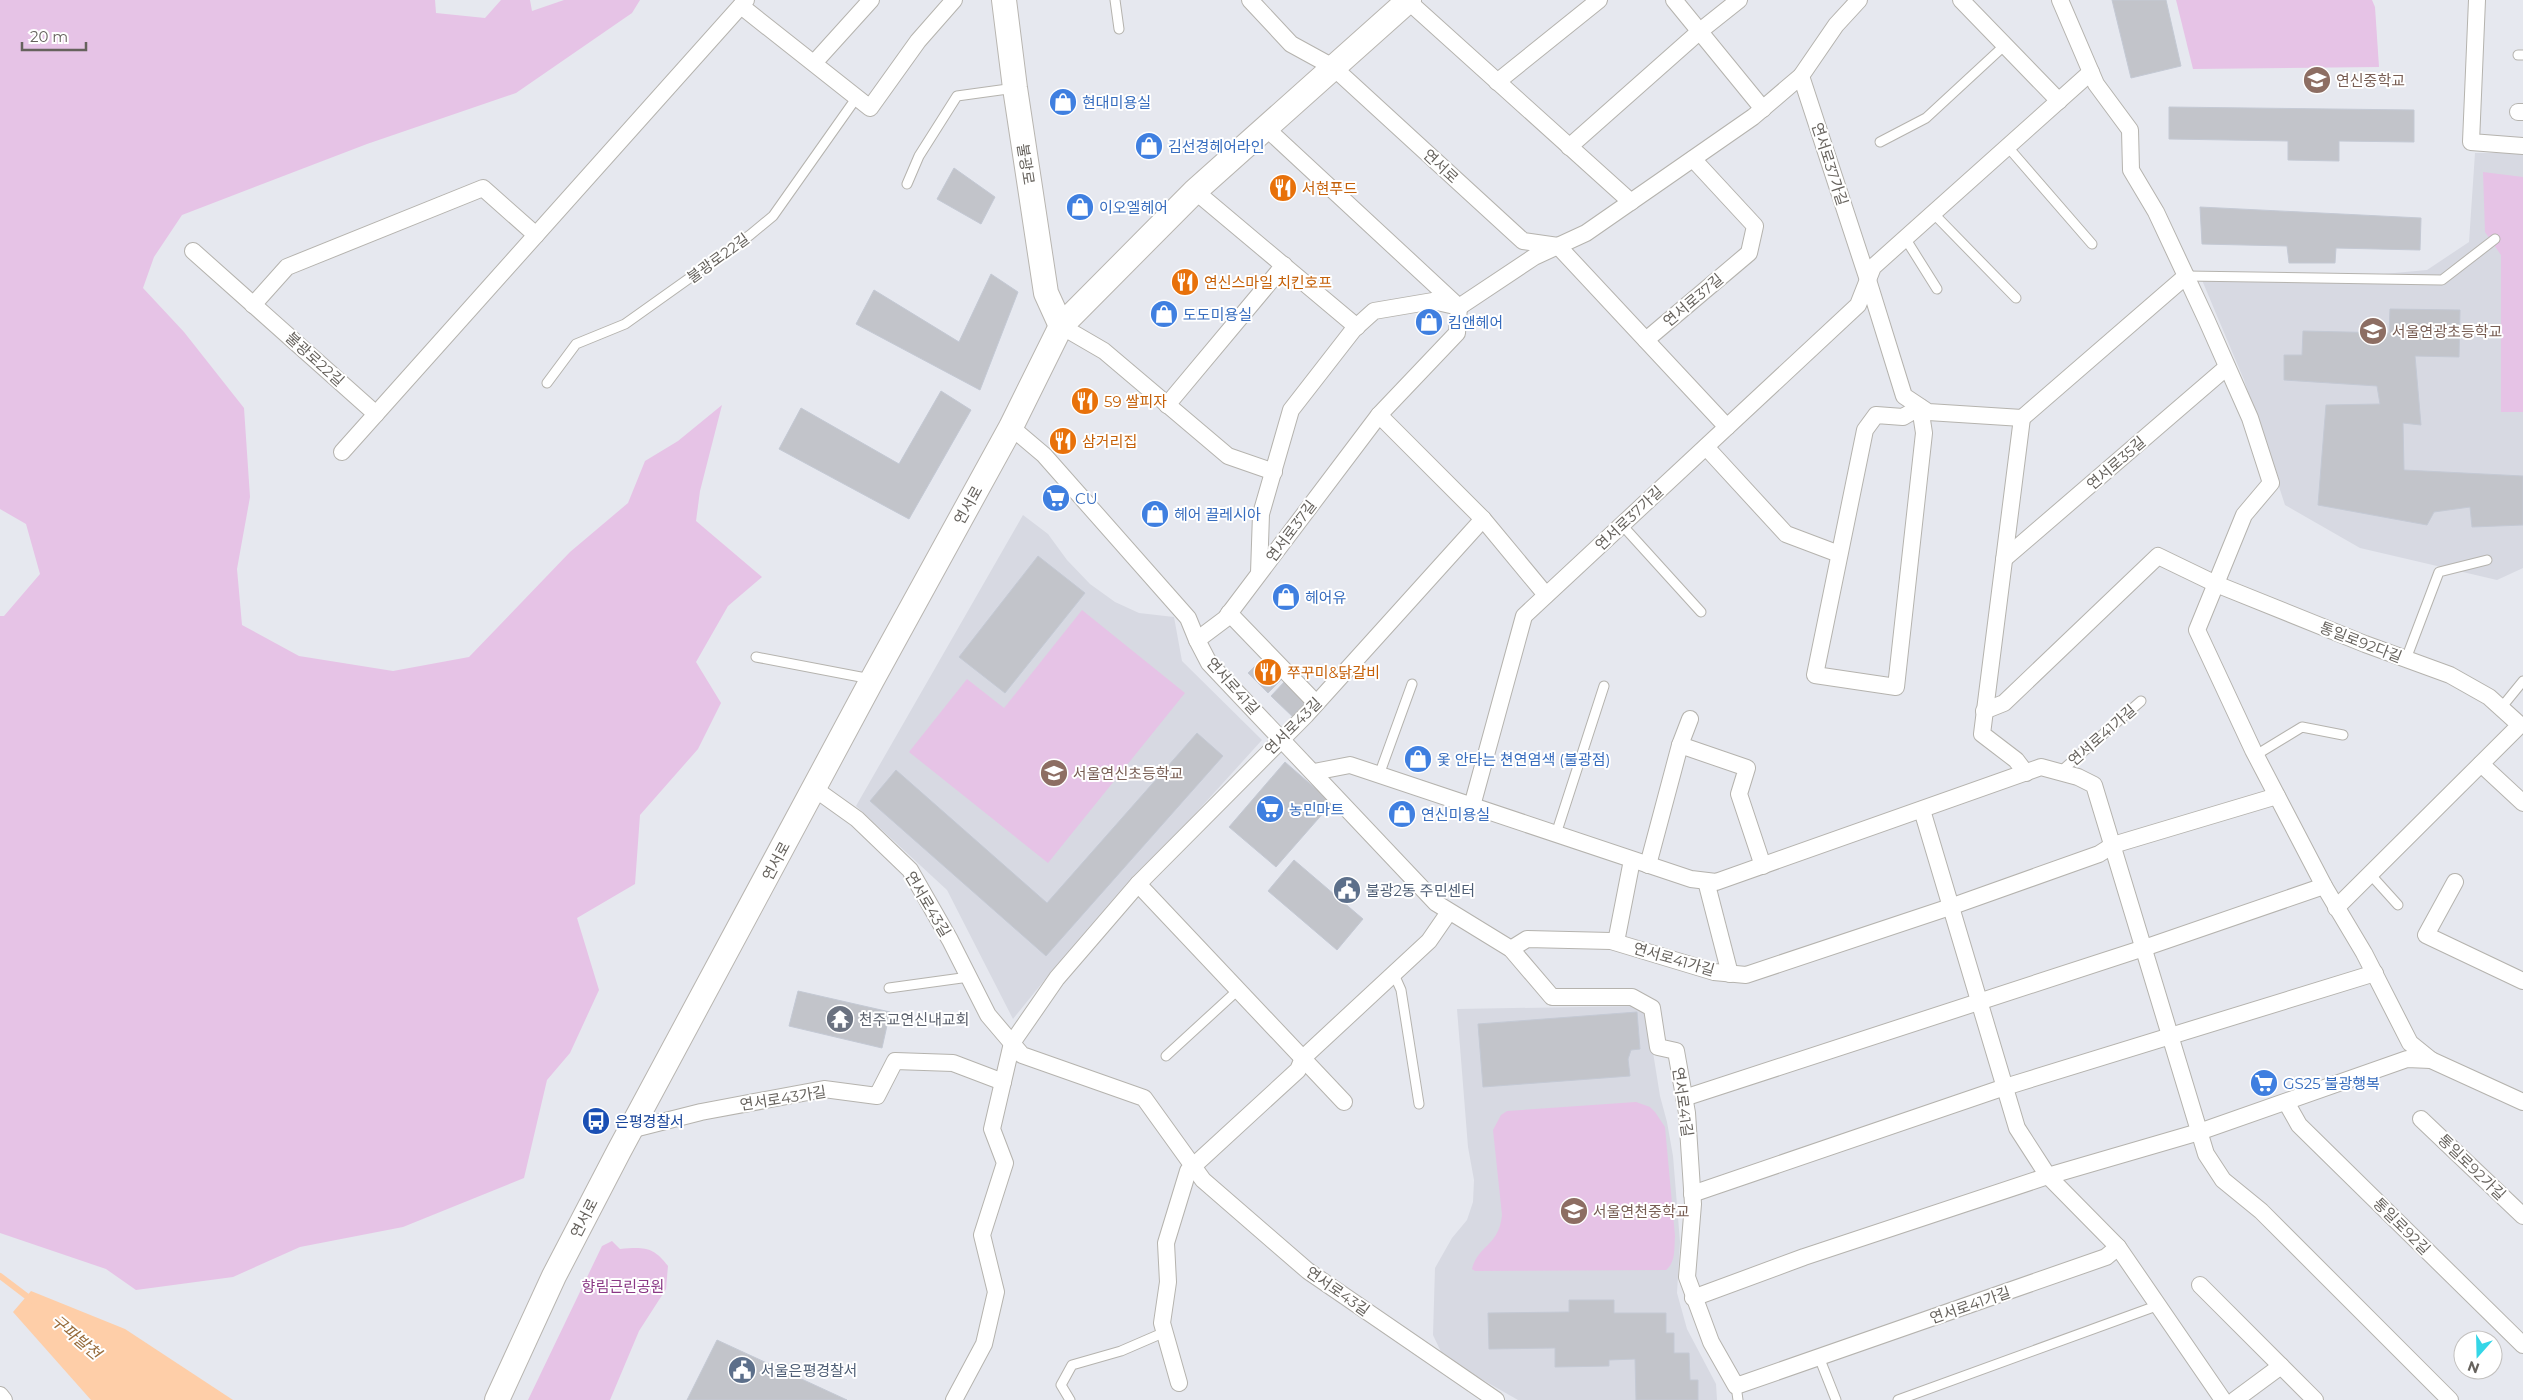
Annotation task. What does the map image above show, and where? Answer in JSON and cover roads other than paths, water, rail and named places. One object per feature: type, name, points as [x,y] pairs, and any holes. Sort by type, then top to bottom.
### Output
[{"type":"main road","name":"불광로","points":[[1004,0],[1015,88],[1046,293],[1060,326]]},
{"type":"main road","name":"연서로","points":[[497,1400],[554,1276],[630,1130],[872,680],[1011,427],[1060,326],[1196,191],[1408,0]]},
{"type":"street","points":[[814,63],[871,0]]},
{"type":"street","points":[[342,452],[744,3],[870,108],[918,41],[954,0]]},
{"type":"street","name":"연서로","points":[[1250,0],[1291,44],[1333,67],[1523,241],[1558,246]]},
{"type":"street","name":"연서로","points":[[1408,0],[1631,202]]},
{"type":"street","points":[[1497,82],[1599,0]]},
{"type":"street","points":[[1674,0],[1763,109]]},
{"type":"street","points":[[1569,147],[1700,31],[1739,0]]},
{"type":"street","points":[[1259,573],[1261,514],[1291,410],[1357,327],[1374,312],[1384,310],[1433,301],[1459,307],[1534,257],[1586,233],[1763,109],[1801,76],[1836,25],[1859,0]]},
{"type":"street","points":[[1961,0],[2059,101]]},
{"type":"street","points":[[2060,0],[2096,84],[2130,130],[2131,170],[2156,212],[2227,366],[2250,418],[2271,483],[2244,515],[2197,630],[2277,796],[2336,908],[2375,973],[2410,1043],[2431,1060],[2523,1102]]},
{"type":"street","points":[[2477,0],[2470,142],[2523,146]]},
{"type":"street","points":[[2007,146],[2091,72]]},
{"type":"street","name":"연서로37가길","points":[[1801,76],[1904,396],[1928,412],[2022,418]]},
{"type":"street","points":[[1266,128],[1459,307]]},
{"type":"street","name":"연서로37가길","points":[[1472,806],[1524,616],[1858,305],[1874,267],[2007,146]]},
{"type":"street","name":"연서로37길","points":[[1646,340],[1749,253],[1755,226],[1693,159]]},
{"type":"street","points":[[253,305],[287,267],[483,188],[536,235]]},
{"type":"street","points":[[1196,191],[1357,327]]},
{"type":"street","points":[[1558,246],[1726,427]]},
{"type":"street","name":"불광로22길","points":[[193,251],[376,414]]},
{"type":"street","points":[[1167,405],[1284,265]]},
{"type":"street","points":[[2026,773],[2016,760],[1982,734],[2022,418],[2186,276]]},
{"type":"street","name":"연서로37길","points":[[1197,640],[1229,612],[1379,415],[1457,333],[1459,307]]},
{"type":"street","points":[[1060,326],[1104,352],[1228,456],[1274,472]]},
{"type":"street","name":"연서로35길","points":[[2004,559],[2227,366]]},
{"type":"street","points":[[1920,407],[1924,433],[1896,687],[1814,675],[1865,430],[1876,415],[1903,417],[1920,407]]},
{"type":"street","points":[[1379,415],[1483,520],[1546,595]]},
{"type":"street","name":"연서로41길","points":[[1011,427],[1044,455],[1188,618],[1197,640],[1210,663],[1436,903],[1511,949],[1552,997],[1632,997],[1652,1008],[1658,1047],[1676,1051],[1684,1098],[1692,1194],[1687,1277],[1693,1298],[1711,1342],[1737,1393],[1819,1357]]},
{"type":"street","points":[[1706,447],[1786,534],[1839,554]]},
{"type":"street","name":"연서로43길","points":[[1012,1043],[1057,978],[1138,884],[1316,703],[1483,520]]},
{"type":"street","name":"통일로92다길","points":[[1984,710],[2004,702],[2158,556],[2216,584],[2450,675],[2489,697],[2520,725],[2336,908]]},
{"type":"street","points":[[1229,612],[1316,703]]},
{"type":"street","points":[[1648,864],[1680,745],[1690,720]]},
{"type":"street","points":[[1680,745],[1746,768],[1739,794],[1763,866]]},
{"type":"street","points":[[2481,764],[2523,803]]},
{"type":"street","name":"연서로41가길","points":[[1314,772],[1350,765],[1691,879],[1716,882],[2041,767],[2060,772]]},
{"type":"street","points":[[2060,772],[2078,777],[2094,785],[2206,1154],[2223,1180],[2261,1211],[2450,1400]]},
{"type":"street","name":"연서로43길","points":[[815,789],[857,819],[910,870],[988,1014],[1022,1055],[1144,1098],[1203,1180],[1308,1271],[1496,1400]]},
{"type":"street","points":[[2113,845],[2277,796]]},
{"type":"street","points":[[1922,810],[2017,1128],[2048,1176],[2118,1247],[2159,1304],[2223,1400]]},
{"type":"street","name":"연서로41가길","points":[[1511,949],[1527,939],[1616,942],[1714,972],[1746,975],[1950,907],[2099,854],[2113,845]]},
{"type":"street","points":[[1616,942],[1632,860]]},
{"type":"street","points":[[1706,881],[1730,974]]},
{"type":"street","points":[[2454,882],[2426,935],[2523,980]]},
{"type":"street","points":[[1138,884],[1344,1102]]},
{"type":"street","points":[[1684,1098],[1978,1000],[2144,948],[2324,886]]},
{"type":"street","points":[[1179,1383],[1162,1323],[1168,1282],[1166,1243],[1188,1171],[1298,1070],[1303,1058],[1428,941],[1449,912]]},
{"type":"street","points":[[1692,1194],[2005,1087],[2375,973]]},
{"type":"street","points":[[954,1400],[984,1344],[996,1292],[982,1235],[1005,1163],[992,1129],[1012,1043]]},
{"type":"street","points":[[1693,1298],[1804,1257],[2048,1176],[2199,1132],[2407,1060],[2431,1060]]},
{"type":"street","name":"연서로43가길","points":[[630,1130],[701,1112],[824,1089],[878,1096],[896,1061],[953,1062],[1003,1082]]},
{"type":"street","name":"통일로92길","points":[[2286,1102],[2299,1125],[2523,1345]]},
{"type":"street","name":"통일로92가길","points":[[2421,1119],[2523,1216]]},
{"type":"street","name":"연서로41가길","points":[[1819,1357],[2106,1257],[2118,1247]]},
{"type":"street","points":[[2200,1285],[2315,1400]]},
{"type":"street","points":[[2235,1400],[2281,1366]]},
{"type":"street","points":[[0,1396],[4,1400]]},
{"type":"lane","points":[[1115,0],[1119,29]]},
{"type":"lane","points":[[1880,142],[1926,118],[2005,45]]},
{"type":"lane","points":[[907,184],[919,156],[957,96],[1015,88]]},
{"type":"lane","name":"불광로22길","points":[[547,383],[576,344],[625,324],[750,235],[773,216],[857,97]]},
{"type":"lane","points":[[2007,146],[2092,244]]},
{"type":"lane","points":[[1933,213],[2016,298]]},
{"type":"lane","points":[[1905,238],[1937,289]]},
{"type":"lane","points":[[2186,276],[2442,280],[2495,240]]},
{"type":"lane","points":[[1622,525],[1701,612]]},
{"type":"lane","points":[[2406,659],[2439,572],[2487,560]]},
{"type":"lane","points":[[756,657],[872,680]]},
{"type":"lane","points":[[2502,708],[2523,681]]},
{"type":"lane","points":[[1379,775],[1412,684]]},
{"type":"lane","points":[[1556,834],[1604,686]]},
{"type":"lane","name":"연서로41가길","points":[[2060,772],[2141,701]]},
{"type":"lane","points":[[2256,755],[2302,727],[2343,735]]},
{"type":"lane","points":[[2370,874],[2398,905]]},
{"type":"lane","points":[[1393,972],[1401,990],[1419,1104]]},
{"type":"lane","points":[[889,988],[969,976]]},
{"type":"lane","points":[[1166,1056],[1238,990]]},
{"type":"lane","points":[[1898,1400],[2159,1304]]},
{"type":"lane","points":[[1070,1400],[1061,1385],[1072,1365],[1121,1351],[1165,1332]]},
{"type":"lane","points":[[1819,1357],[1836,1400]]},
{"type":"water","points":[[31,1291],[125,1329],[233,1400],[91,1400],[13,1312]]},
{"type":"waterway","name":"구파발천","points":[[0,1276],[33,1301]]},
{"type":"place","name":"연신중학교","points":[[2317,80]]},
{"type":"place","name":"현대미용실","points":[[1063,102]]},
{"type":"place","name":"김선경헤어라인","points":[[1149,146]]},
{"type":"place","name":"서현푸드","points":[[1283,188]]},
{"type":"place","name":"이오엘헤어","points":[[1080,207]]},
{"type":"place","name":"연신스마일 치킨호프","points":[[1185,282]]},
{"type":"place","name":"도도미용실","points":[[1164,314]]},
{"type":"place","name":"킴앤헤어","points":[[1429,322]]},
{"type":"place","name":"서울연광초등학교","points":[[2373,331]]},
{"type":"place","name":"59 쌀피자","points":[[1085,401]]},
{"type":"place","name":"삼거리집","points":[[1063,441]]},
{"type":"place","name":"CU","points":[[1056,498]]},
{"type":"place","name":"헤어 끌레시아","points":[[1155,514]]},
{"type":"place","name":"헤어유","points":[[1286,597]]},
{"type":"place","name":"쭈꾸미&닭갈비","points":[[1268,672]]},
{"type":"place","name":"옻 안타는 쳔연염색 (불광점)","points":[[1418,759]]},
{"type":"place","name":"서울연신초등학교","points":[[1054,773]]},
{"type":"place","name":"농민마트","points":[[1270,809]]},
{"type":"place","name":"연신미용실","points":[[1402,814]]},
{"type":"place","name":"불광2동 주민센터","points":[[1347,890]]},
{"type":"place","name":"천주교연신내교회","points":[[840,1019]]},
{"type":"place","name":"GS25 불광행복","points":[[2264,1083]]},
{"type":"place","name":"은평경찰서","points":[[596,1121]]},
{"type":"place","name":"서울연천중학교","points":[[1574,1211]]},
{"type":"place","name":"서울은평경찰서","points":[[742,1370]]},
{"type":"park label","name":"향림근린공원","points":[[623,1286]]}]
